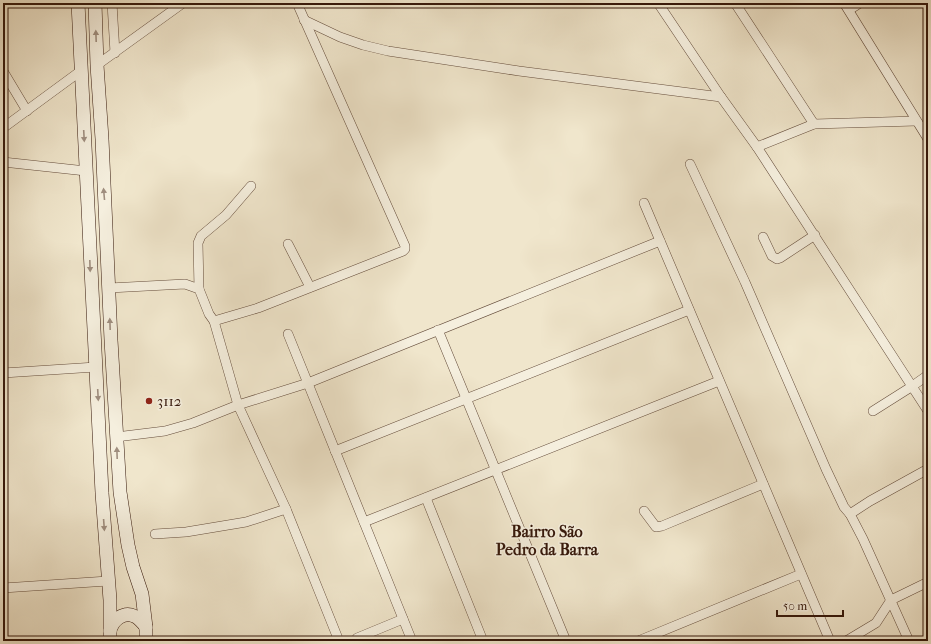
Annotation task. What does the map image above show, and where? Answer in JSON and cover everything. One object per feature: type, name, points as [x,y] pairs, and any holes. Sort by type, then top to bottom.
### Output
[{"type":"main road","points":[[78,3],[102,493],[110,600],[110,636]]},
{"type":"main road","points":[[95,3],[120,492],[125,528],[142,594],[146,641]]},
{"type":"main road","points":[[110,636],[112,624],[116,619],[126,615],[136,616],[146,627]]},
{"type":"street","points":[[112,3],[115,53]]},
{"type":"street","points":[[97,65],[183,3]]},
{"type":"street","points":[[214,321],[258,308],[405,249],[405,246],[304,20],[298,3]]},
{"type":"street","points":[[658,3],[721,97],[757,147],[815,235],[911,387],[928,411]]},
{"type":"street","points":[[735,3],[814,124]]},
{"type":"street","points":[[860,3],[846,7],[916,121],[927,135]]},
{"type":"street","points":[[304,20],[340,37],[388,52],[519,71],[721,97]]},
{"type":"street","points":[[3,128],[82,70]]},
{"type":"street","points":[[3,71],[27,111]]},
{"type":"street","points":[[757,147],[814,124],[916,121]]},
{"type":"street","points":[[3,162],[86,171]]},
{"type":"street","points":[[690,164],[745,282],[826,470],[844,507],[850,514],[860,534],[909,641]]},
{"type":"street","points":[[251,186],[226,215],[199,239],[199,289],[209,314],[214,321],[238,405],[286,509],[339,641]]},
{"type":"street","points":[[644,204],[830,641]]},
{"type":"street","points":[[763,238],[772,256],[777,259],[815,235]]},
{"type":"street","points":[[116,437],[165,431],[193,423],[238,405],[308,382],[660,241]]},
{"type":"street","points":[[288,244],[310,287]]},
{"type":"street","points":[[109,288],[185,284],[199,289]]},
{"type":"street","points":[[335,451],[689,310]]},
{"type":"street","points":[[438,330],[566,641]]},
{"type":"street","points":[[288,334],[412,641]]},
{"type":"street","points":[[3,373],[96,367]]},
{"type":"street","points":[[872,411],[928,375]]},
{"type":"street","points":[[364,522],[719,382]]},
{"type":"street","points":[[850,514],[870,501],[928,469]]},
{"type":"street","points":[[644,511],[656,527],[662,526],[763,484]]},
{"type":"street","points":[[426,498],[483,641]]},
{"type":"street","points":[[155,534],[186,532],[246,522],[286,509]]},
{"type":"street","points":[[638,641],[801,574]]},
{"type":"street","points":[[3,588],[108,581]]},
{"type":"street","points":[[846,641],[876,623],[891,600],[928,582]]},
{"type":"street","points":[[357,638],[403,619]]},
{"type":"place","name":"3112","points":[[149,401]]},
{"type":"district","name":"Bairro São Pedro da Barra","points":[[547,540]]}]
